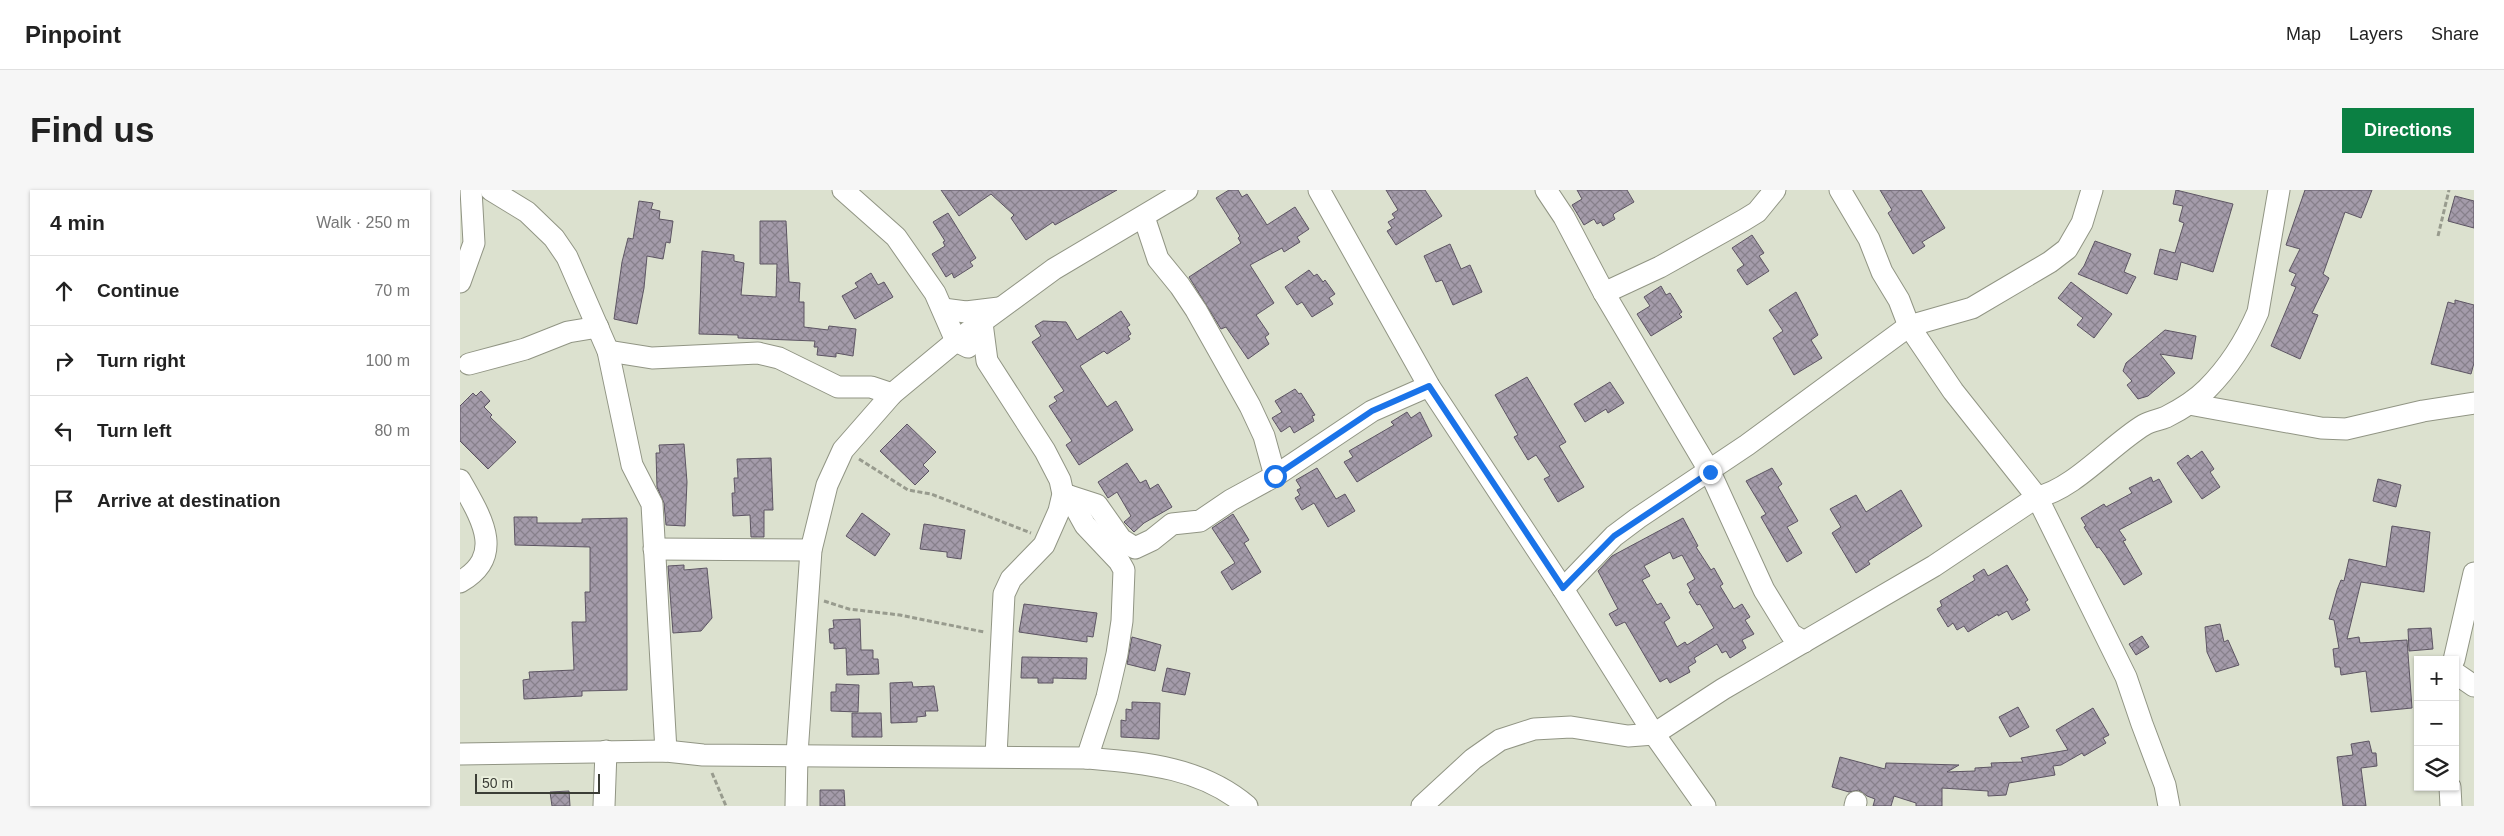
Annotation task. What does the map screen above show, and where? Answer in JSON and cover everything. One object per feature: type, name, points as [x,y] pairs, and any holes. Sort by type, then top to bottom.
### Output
[{"type":"street","points":[[460,282],[474,243],[471,190]]},
{"type":"street","points":[[491,190],[527,212],[554,238],[566,258],[608,351],[632,465],[652,504],[666,752]]},
{"type":"street","points":[[521,190],[527,212]]},
{"type":"street","points":[[843,190],[896,237],[935,293],[956,341],[988,362]]},
{"type":"street","points":[[796,806],[797,754],[811,550],[828,485],[843,450],[892,394],[999,308],[1054,269],[1187,190]]},
{"type":"street","points":[[1319,190],[1429,386],[1563,588],[1654,734],[1705,806]]},
{"type":"street","points":[[1546,190],[1564,217],[1604,292],[1710,472],[1764,590],[1791,634],[1804,642]]},
{"type":"street","points":[[1604,292],[1660,267],[1744,220],[1757,212],[1775,190]]},
{"type":"street","points":[[1840,190],[1869,239],[1882,272],[1899,300],[1909,326],[1953,391],[2037,497],[2126,677],[2166,785],[2169,806]]},
{"type":"street","points":[[1563,588],[1614,536],[1710,472],[1909,326],[1972,308],[2050,262],[2067,248],[2082,224],[2092,190]]},
{"type":"street","points":[[1422,806],[1473,759],[1500,740],[1534,729],[1571,727],[1628,736],[1654,734],[1722,689],[1934,566],[2037,497],[2046,496],[2144,425],[2189,404],[2207,390],[2250,331],[2255,319],[2279,190]]},
{"type":"street","points":[[1144,217],[1155,255],[1196,310],[1250,406],[1264,436],[1275,476]]},
{"type":"street","points":[[943,309],[966,312],[999,308]]},
{"type":"street","points":[[982,323],[988,362],[1045,451],[1066,494],[1085,525],[1119,561],[1124,570],[1122,621],[1117,654],[1107,697],[1087,758]]},
{"type":"street","points":[[469,364],[525,349],[568,332],[598,327]]},
{"type":"street","points":[[608,351],[652,358],[758,353],[779,358],[838,387],[871,387],[892,394]]},
{"type":"street","points":[[1066,494],[1096,505],[1121,539],[1135,548],[1152,540],[1172,524],[1200,521],[1231,500],[1275,476],[1372,411],[1429,386]]},
{"type":"street","points":[[2189,404],[2321,428],[2346,429],[2423,411],[2474,403]]},
{"type":"street","points":[[460,480],[484,530],[488,545],[479,568],[460,582]]},
{"type":"street","points":[[996,756],[1004,594],[1007,585],[1040,552],[1066,494]]},
{"type":"street","points":[[654,548],[811,550]]},
{"type":"street","points":[[2455,656],[2474,573]]},
{"type":"street","points":[[2459,676],[2474,686]]},
{"type":"street","points":[[460,754],[606,751],[703,755],[797,754],[1087,758],[1150,764],[1193,774],[1214,783],[1247,806]]},
{"type":"street","points":[[604,806],[606,751]]},
{"type":"street","points":[[2450,791],[2451,806]]},
{"type":"path","points":[[2438,236],[2449,190]]},
{"type":"path","points":[[843,450],[908,490],[931,494],[1024,532],[1051,531]]},
{"type":"path","points":[[807,590],[832,604],[849,609],[900,614],[1001,635]]},
{"type":"path","points":[[703,755],[723,795],[726,806]]},
{"type":"building","points":[[941,190],[1117,190],[1055,225],[1053,222],[1026,240],[1011,218],[1014,215],[991,194],[959,216]]},
{"type":"building","points":[[1229,190],[1238,190],[1242,197],[1247,194],[1267,225],[1295,207],[1309,229],[1297,237],[1300,242],[1284,252],[1282,248],[1250,265],[1274,303],[1256,315],[1269,334],[1265,337],[1269,344],[1248,359],[1226,327],[1221,329],[1189,277],[1241,243],[1238,238],[1240,236],[1216,198]]},
{"type":"building","points":[[1386,190],[1425,190],[1442,216],[1396,245],[1387,231],[1392,228],[1388,222],[1395,218],[1392,214],[1398,210]]},
{"type":"building","points":[[1577,190],[1627,190],[1634,202],[1615,213],[1613,215],[1615,219],[1603,226],[1601,222],[1597,224],[1594,219],[1584,225],[1572,205],[1582,199]]},
{"type":"building","points":[[1880,190],[1921,190],[1945,228],[1922,242],[1925,246],[1913,254],[1888,213],[1892,210]]},
{"type":"building","points":[[2176,190],[2233,204],[2213,272],[2181,262],[2177,280],[2154,274],[2160,249],[2175,253],[2184,223],[2179,221],[2183,206],[2173,204]]},
{"type":"building","points":[[2305,190],[2372,190],[2361,218],[2345,212],[2323,274],[2329,278],[2312,313],[2318,315],[2300,359],[2271,346],[2296,287],[2291,285],[2296,274],[2289,271],[2300,249],[2286,245]]},
{"type":"building","points":[[2455,196],[2474,201],[2474,228],[2448,221]]},
{"type":"building","points":[[639,201],[653,203],[651,209],[660,211],[659,219],[673,221],[670,243],[666,242],[663,259],[647,256],[644,288],[637,324],[614,319],[622,262],[628,238],[633,239]]},
{"type":"building","points":[[948,213],[976,258],[970,262],[973,266],[954,278],[952,273],[946,277],[932,254],[945,246],[943,242],[945,241],[933,222]]},
{"type":"building","points":[[760,221],[786,221],[789,282],[800,283],[799,302],[804,302],[804,327],[828,330],[829,326],[856,329],[853,356],[836,353],[836,357],[817,355],[818,347],[814,347],[815,341],[738,338],[738,335],[699,334],[702,251],[734,255],[734,261],[744,263],[741,295],[776,297],[777,264],[760,264]]},
{"type":"building","points":[[1752,235],[1764,253],[1759,256],[1769,271],[1747,285],[1737,270],[1744,265],[1732,248]]},
{"type":"building","points":[[2095,241],[2131,254],[2124,272],[2136,277],[2127,294],[2078,274],[2084,266]]},
{"type":"building","points":[[1450,244],[1461,269],[1470,265],[1482,292],[1453,305],[1442,280],[1436,282],[1424,256]]},
{"type":"building","points":[[1309,270],[1314,276],[1317,274],[1323,282],[1325,280],[1335,294],[1329,298],[1333,304],[1312,317],[1302,302],[1297,305],[1285,287]]},
{"type":"building","points":[[871,273],[878,285],[884,282],[893,297],[855,319],[842,296],[858,287],[855,283]]},
{"type":"building","points":[[2071,282],[2112,314],[2094,338],[2077,325],[2083,318],[2058,298]]},
{"type":"building","points":[[1661,286],[1666,295],[1670,293],[1682,312],[1679,314],[1682,317],[1651,336],[1637,314],[1650,306],[1644,297]]},
{"type":"building","points":[[1796,292],[1818,335],[1811,340],[1822,358],[1794,375],[1773,338],[1783,331],[1769,310]]},
{"type":"building","points":[[2455,300],[2474,305],[2474,363],[2471,374],[2431,364],[2448,302],[2455,304]]},
{"type":"building","points":[[1121,311],[1130,325],[1127,327],[1131,334],[1128,336],[1130,339],[1107,354],[1104,351],[1080,366],[1107,407],[1116,401],[1133,430],[1079,465],[1066,445],[1072,441],[1049,406],[1057,401],[1054,397],[1064,391],[1032,342],[1041,336],[1035,326],[1043,321],[1066,322],[1077,340]]},
{"type":"building","points":[[2165,330],[2196,336],[2192,359],[2160,354],[2175,373],[2148,396],[2138,399],[2127,385],[2132,381],[2123,371],[2126,363]]},
{"type":"building","points":[[1527,377],[1566,442],[1559,446],[1584,487],[1558,502],[1544,479],[1550,476],[1536,455],[1528,460],[1514,437],[1518,435],[1495,395]]},
{"type":"building","points":[[1610,382],[1624,403],[1608,413],[1606,409],[1585,422],[1574,404]]},
{"type":"building","points":[[1295,389],[1299,394],[1301,393],[1315,415],[1312,416],[1314,421],[1294,433],[1290,426],[1281,432],[1272,418],[1282,412],[1275,401]]},
{"type":"building","points":[[481,391],[490,401],[484,407],[492,415],[490,417],[516,442],[488,469],[460,441],[460,406],[473,393],[476,396]]},
{"type":"building","points":[[1407,412],[1411,418],[1420,412],[1432,436],[1357,482],[1344,462],[1353,457],[1349,451],[1394,425],[1391,422]]},
{"type":"building","points":[[907,424],[936,452],[923,465],[929,471],[915,485],[880,451]]},
{"type":"building","points":[[684,444],[687,482],[685,526],[666,525],[664,503],[657,487],[656,453],[660,453],[659,445]]},
{"type":"building","points":[[2202,451],[2214,469],[2210,472],[2220,487],[2202,499],[2177,463],[2188,455],[2191,459]]},
{"type":"building","points":[[771,458],[773,510],[764,510],[764,537],[751,537],[750,515],[733,516],[732,493],[735,493],[734,478],[738,478],[737,459]]},
{"type":"building","points":[[1127,463],[1140,483],[1146,480],[1150,489],[1158,484],[1172,507],[1144,523],[1134,532],[1124,522],[1131,516],[1117,492],[1108,498],[1098,482]]},
{"type":"building","points":[[1317,468],[1336,499],[1345,494],[1355,511],[1328,527],[1314,503],[1302,510],[1295,498],[1300,495],[1297,490],[1301,488],[1296,480]]},
{"type":"building","points":[[1772,468],[1782,484],[1778,487],[1798,521],[1787,527],[1802,553],[1787,562],[1761,517],[1766,514],[1746,481]]},
{"type":"building","points":[[2151,477],[2153,482],[2159,479],[2172,502],[2119,530],[2126,540],[2123,541],[2142,574],[2124,585],[2105,555],[2099,547],[2097,548],[2084,527],[2086,526],[2081,518],[2104,504],[2106,507],[2132,493],[2129,488]]},
{"type":"building","points":[[2378,479],[2401,485],[2396,507],[2373,501]]},
{"type":"building","points":[[1901,490],[1922,526],[1868,561],[1870,564],[1856,573],[1832,533],[1841,527],[1830,509],[1856,495],[1866,512]]},
{"type":"building","points":[[862,513],[890,534],[875,556],[846,536]]},
{"type":"building","points":[[1233,514],[1249,540],[1244,543],[1261,572],[1232,590],[1221,572],[1235,563],[1212,528]]},
{"type":"building","points":[[514,517],[537,517],[537,523],[582,523],[582,519],[627,518],[627,690],[582,691],[582,696],[524,699],[523,680],[530,679],[529,672],[574,670],[572,622],[586,622],[585,592],[590,592],[590,547],[515,545]]},
{"type":"building","points":[[1683,518],[1698,546],[1696,547],[1711,570],[1714,568],[1723,584],[1720,586],[1734,609],[1742,604],[1750,617],[1745,620],[1754,634],[1742,640],[1746,648],[1730,658],[1726,651],[1722,653],[1717,644],[1694,658],[1696,662],[1688,667],[1690,672],[1670,683],[1667,678],[1660,682],[1625,622],[1616,626],[1609,614],[1618,609],[1598,571],[1612,556]],"holes":[[[1670,552],[1673,559],[1682,555],[1695,579],[1687,584],[1691,591],[1689,592],[1697,605],[1700,604],[1714,628],[1687,645],[1685,642],[1677,647],[1664,622],[1670,618],[1661,603],[1657,605],[1642,580],[1650,576],[1644,566]]]},
{"type":"building","points":[[924,524],[965,530],[961,559],[947,557],[947,552],[920,549]]},
{"type":"building","points":[[2392,526],[2430,532],[2424,592],[2361,582],[2347,639],[2359,637],[2360,643],[2407,640],[2412,708],[2371,712],[2366,671],[2341,675],[2340,667],[2335,667],[2333,649],[2339,648],[2334,620],[2329,619],[2337,590],[2341,580],[2344,581],[2349,559],[2386,567]]},
{"type":"building","points":[[684,565],[684,570],[707,568],[712,618],[701,631],[673,633],[668,566]]},
{"type":"building","points":[[2007,565],[2028,600],[2025,602],[2030,610],[2012,620],[2007,611],[1998,616],[1998,614],[1968,632],[1964,626],[1957,630],[1953,623],[1948,627],[1937,609],[1942,606],[1940,601],[1975,580],[1973,576],[1984,569],[1988,576]]},
{"type":"building","points":[[1024,604],[1097,613],[1093,637],[1087,636],[1087,642],[1019,632]]},
{"type":"building","points":[[860,619],[861,650],[873,650],[873,659],[878,659],[879,674],[847,675],[846,648],[834,649],[834,643],[830,643],[829,629],[834,628],[833,620]]},
{"type":"building","points":[[2220,624],[2224,642],[2228,640],[2239,665],[2216,672],[2207,652],[2205,627]]},
{"type":"building","points":[[2431,628],[2433,649],[2409,651],[2408,629]]},
{"type":"building","points":[[2142,636],[2149,647],[2136,655],[2129,644]]},
{"type":"building","points":[[1132,637],[1161,645],[1155,671],[1127,664]]},
{"type":"building","points":[[1022,657],[1087,658],[1086,679],[1053,678],[1053,683],[1038,683],[1038,678],[1021,678]]},
{"type":"building","points":[[1167,668],[1190,673],[1185,695],[1162,691]]},
{"type":"building","points":[[912,682],[913,687],[934,686],[938,711],[925,711],[926,716],[917,717],[917,722],[891,723],[890,683]]},
{"type":"building","points":[[836,684],[859,685],[858,712],[831,711],[831,692],[836,692]]},
{"type":"building","points":[[1132,702],[1160,703],[1159,739],[1121,737],[1121,720],[1126,721],[1126,709],[1132,710]]},
{"type":"building","points":[[2018,707],[2029,727],[2010,737],[1999,717]]},
{"type":"building","points":[[2093,708],[2109,735],[2103,738],[2106,743],[2084,756],[2082,753],[2061,765],[2053,766],[2055,775],[2009,783],[2006,795],[1988,796],[1988,791],[1942,788],[1942,806],[1916,806],[1916,803],[1894,796],[1891,806],[1873,806],[1875,799],[1859,790],[1849,792],[1832,787],[1840,757],[1885,769],[1886,763],[1959,765],[1947,772],[1975,771],[1975,768],[1992,767],[1991,763],[2023,762],[2021,758],[2068,750],[2056,730]]},
{"type":"building","points":[[852,713],[881,713],[882,737],[852,737]]},
{"type":"building","points":[[2369,741],[2372,753],[2376,753],[2377,766],[2361,768],[2366,806],[2343,806],[2337,757],[2353,755],[2351,744]]},
{"type":"building","points":[[820,790],[844,790],[845,806],[820,806]]},
{"type":"building","points":[[569,791],[570,806],[552,806],[550,792]]},
{"type":"route","points":[[1275,476],[1372,411],[1429,386],[1563,588],[1614,536],[1638,518],[1710,472]]}]
